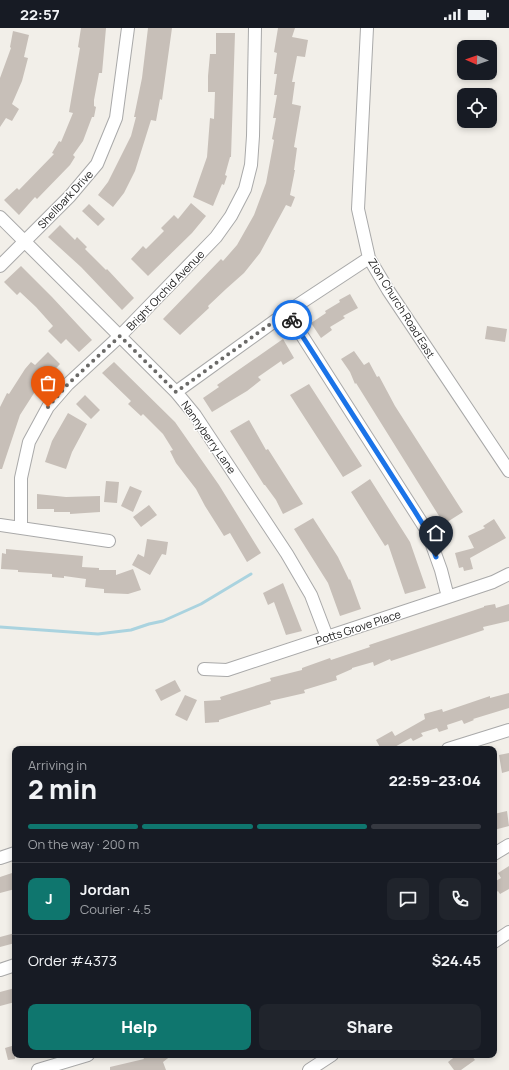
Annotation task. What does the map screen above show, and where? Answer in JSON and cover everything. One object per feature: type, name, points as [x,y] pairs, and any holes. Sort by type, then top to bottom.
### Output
[{"type":"street","name":"Shellbark Drive","points":[[0,266],[70,196],[97,164],[116,118],[128,28]]},
{"type":"street","name":"Bright Orchid Avenue","points":[[21,528],[21,478],[29,442],[48,407],[68,384],[120,336],[216,238],[231,216],[245,189],[251,165],[252,150],[255,28]]},
{"type":"street","name":"Zion Church Road East","points":[[367,28],[358,209],[369,258],[388,290],[509,471]]},
{"type":"street","name":"Nannyberry Lane","points":[[0,217],[176,392],[195,415],[229,464],[287,554],[311,595],[327,637]]},
{"type":"street","points":[[176,392],[287,312],[369,258]]},
{"type":"street","points":[[287,312],[427,531],[441,570],[448,597]]},
{"type":"street","points":[[0,525],[109,541]]},
{"type":"street","name":"Potts Grove Place","points":[[204,669],[227,670],[493,582],[509,574]]},
{"type":"street","points":[[458,746],[509,730]]},
{"type":"street","points":[[497,852],[509,845]]},
{"type":"street","points":[[0,858],[12,854]]},
{"type":"street","points":[[497,940],[509,932]]},
{"type":"street","points":[[0,970],[12,966]]},
{"type":"street","points":[[38,1070],[78,1058]]},
{"type":"street","points":[[309,1070],[327,1058]]},
{"type":"building","points":[[81,28],[106,28],[102,73],[99,73],[94,100],[94,106],[96,107],[94,117],[92,117],[83,141],[73,155],[75,157],[70,165],[37,199],[35,197],[19,215],[4,200],[17,188],[19,190],[54,154],[52,153],[59,141],[61,142],[73,113],[69,112],[80,48],[78,47]]},
{"type":"building","points":[[148,28],[172,28],[162,100],[160,99],[156,121],[151,120],[135,171],[124,193],[113,207],[98,195],[108,182],[131,136],[136,117],[134,117],[142,78]]},
{"type":"building","points":[[278,28],[295,28],[292,37],[308,40],[305,57],[297,56],[292,82],[295,82],[292,104],[301,106],[294,147],[297,148],[295,170],[290,195],[295,197],[291,207],[286,205],[260,253],[244,273],[208,306],[209,308],[180,335],[163,319],[221,259],[223,261],[237,245],[254,215],[266,183],[274,140],[272,139],[276,118],[273,118],[277,95],[274,95],[277,74],[274,74],[277,53],[274,52]]},
{"type":"building","points":[[13,31],[29,35],[24,57],[28,58],[22,81],[12,104],[19,109],[12,121],[6,118],[0,127],[0,78],[11,48]]},
{"type":"building","points":[[216,33],[235,33],[231,157],[225,175],[227,176],[224,185],[222,184],[213,206],[193,197],[207,157],[210,118],[214,119],[215,92],[208,92],[208,76],[210,54],[216,54]]},
{"type":"building","points":[[191,203],[206,216],[192,233],[148,276],[131,259],[143,246],[146,249],[164,231],[161,228],[174,215],[178,219]]},
{"type":"building","points":[[89,204],[105,219],[98,226],[82,211]]},
{"type":"building","points":[[60,225],[75,240],[77,237],[87,247],[85,249],[106,270],[107,269],[134,298],[122,310],[81,267],[48,237]]},
{"type":"building","points":[[21,266],[92,340],[79,352],[66,339],[61,344],[48,331],[53,326],[36,307],[20,292],[17,295],[4,282]]},
{"type":"building","points":[[350,294],[358,308],[343,316],[345,318],[330,327],[332,330],[321,338],[311,323],[326,313],[325,311],[340,302],[339,300]]},
{"type":"building","points":[[487,326],[507,329],[505,342],[485,339]]},
{"type":"building","points":[[283,339],[294,358],[283,365],[281,361],[258,377],[261,380],[247,391],[212,412],[203,398],[219,387],[217,385]]},
{"type":"building","points":[[354,351],[364,365],[369,362],[377,377],[379,376],[395,406],[463,512],[444,524],[356,383],[355,384],[350,372],[341,359]]},
{"type":"building","points":[[48,352],[60,364],[36,390],[20,415],[2,469],[0,469],[0,407],[7,393],[9,394],[31,362],[35,365]]},
{"type":"building","points":[[114,362],[175,422],[219,485],[261,553],[247,562],[230,533],[224,536],[196,489],[176,463],[170,451],[173,450],[163,434],[143,414],[141,416],[128,404],[131,401],[102,373]]},
{"type":"building","points":[[309,384],[362,466],[343,477],[290,395]]},
{"type":"building","points":[[85,395],[100,410],[91,419],[76,404]]},
{"type":"building","points":[[68,413],[87,424],[72,452],[66,469],[45,462],[52,441]]},
{"type":"building","points":[[249,420],[266,450],[268,449],[303,504],[283,514],[276,500],[264,485],[230,431]]},
{"type":"building","points":[[370,479],[410,542],[426,588],[405,594],[388,544],[385,546],[351,492]]},
{"type":"building","points":[[106,481],[119,482],[117,503],[104,502]]},
{"type":"building","points":[[130,486],[142,491],[133,512],[121,506]]},
{"type":"building","points":[[37,494],[66,497],[100,496],[100,512],[70,514],[70,512],[54,512],[54,509],[37,509]]},
{"type":"building","points":[[149,505],[157,515],[141,527],[133,517]]},
{"type":"building","points":[[313,518],[338,557],[349,580],[350,579],[361,609],[340,616],[328,583],[294,529]]},
{"type":"building","points":[[494,519],[506,538],[470,558],[473,569],[464,571],[463,567],[459,568],[455,553],[474,548],[468,536],[485,528],[483,526]]},
{"type":"building","points":[[147,539],[168,542],[166,555],[162,554],[150,575],[132,565],[138,554],[144,557]]},
{"type":"building","points":[[6,549],[83,556],[82,567],[99,568],[99,570],[116,570],[116,575],[133,569],[141,590],[128,594],[104,593],[104,589],[85,587],[86,579],[64,576],[64,578],[52,577],[52,574],[18,572],[18,570],[1,569],[2,553],[6,554]]},
{"type":"building","points":[[283,583],[302,631],[286,635],[274,602],[268,605],[263,593]]},
{"type":"building","points":[[495,604],[496,608],[509,604],[509,621],[483,627],[484,630],[391,661],[390,659],[374,666],[373,662],[352,668],[336,676],[337,680],[304,690],[305,693],[270,701],[271,704],[219,720],[219,722],[205,723],[204,701],[221,700],[220,697],[271,681],[270,678],[302,670],[302,668],[330,658],[331,660],[370,647],[369,645],[484,606]]},
{"type":"building","points":[[175,680],[181,691],[161,701],[155,690]]},
{"type":"building","points":[[509,693],[509,708],[473,719],[474,720],[464,724],[462,720],[447,725],[448,729],[439,732],[437,728],[421,733],[423,736],[413,741],[411,738],[396,746],[379,746],[376,740],[392,731],[395,736],[425,719],[424,714],[442,709],[443,712],[490,696],[490,698]]},
{"type":"building","points":[[185,695],[197,700],[187,721],[175,715]]},
{"type":"building","points":[[509,753],[509,771],[502,773],[499,755]]},
{"type":"building","points":[[507,811],[509,826],[497,829],[497,813]]},
{"type":"building","points":[[509,866],[509,889],[500,894],[497,892],[497,880],[501,878],[498,873]]},
{"type":"building","points":[[12,873],[12,890],[0,893],[0,877]]},
{"type":"building","points":[[12,934],[12,944],[0,947],[0,937]]},
{"type":"building","points":[[12,989],[12,1003],[0,1006],[0,992]]},
{"type":"building","points":[[12,1046],[12,1058],[15,1059],[8,1060],[5,1048]]},
{"type":"building","points":[[168,1058],[163,1062],[166,1070],[110,1070],[110,1067],[144,1059]]},
{"type":"building","points":[[453,1058],[473,1058],[475,1060],[461,1070],[454,1070],[448,1062]]},
{"type":"waterway","points":[[0,627],[98,634],[131,630],[163,621],[201,604],[251,574]]},
{"type":"way so far","points":[[48,407],[68,384],[120,336],[176,392],[287,312],[292,320]]},
{"type":"route","points":[[292,320],[427,531],[436,557]]}]
